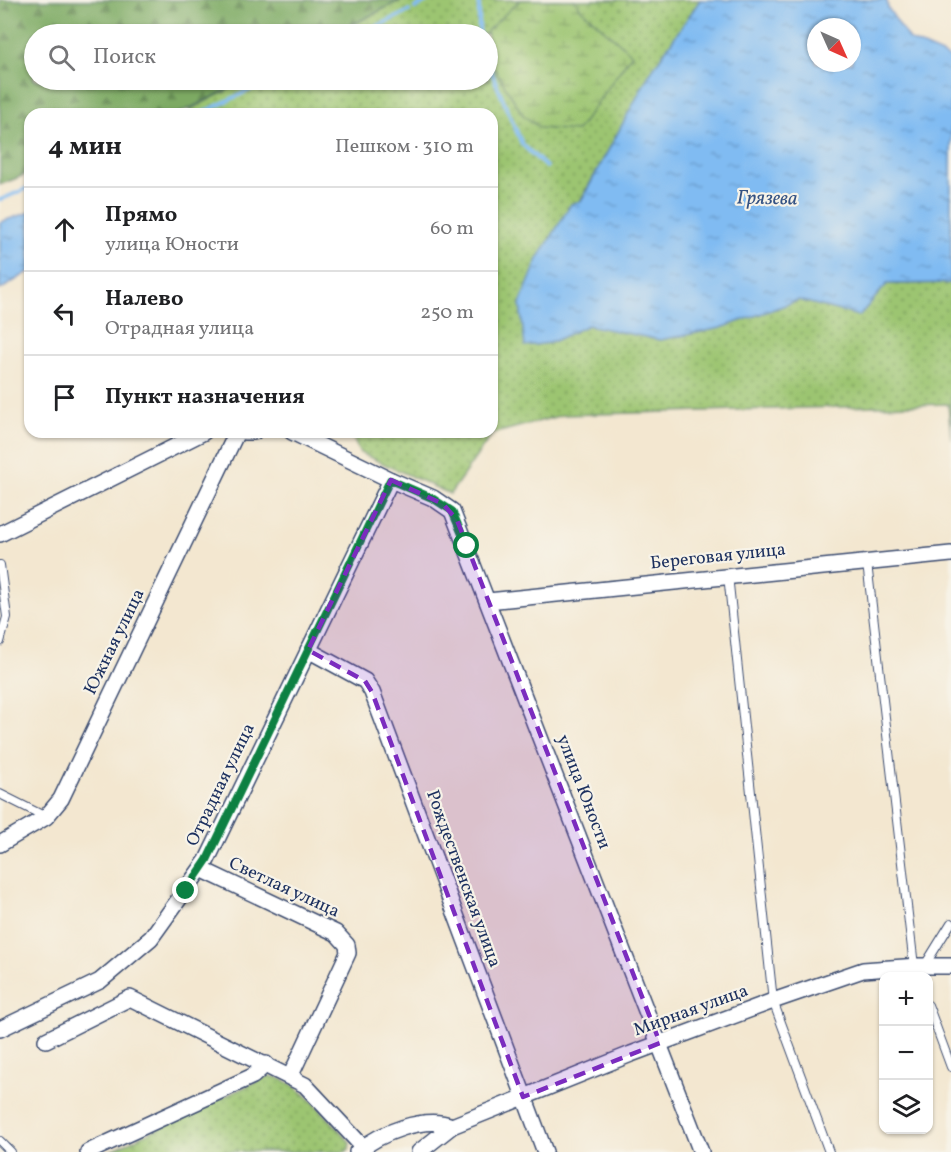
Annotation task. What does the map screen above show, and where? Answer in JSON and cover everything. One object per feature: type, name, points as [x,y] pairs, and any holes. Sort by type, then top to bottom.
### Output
[{"type":"street","points":[[0,534],[192,438]]},
{"type":"street","name":"Южная улица","points":[[0,844],[46,817],[61,799],[234,438]]},
{"type":"street","name":"улица Юности","points":[[304,438],[432,498],[452,511],[701,1152]]},
{"type":"street","name":"Отрадная улица","points":[[0,1029],[100,981],[151,938],[201,869],[390,480]]},
{"type":"street","name":"Береговая улица","points":[[488,601],[951,554]]},
{"type":"street","name":"Рождественская улица","points":[[308,650],[365,681],[372,692],[545,1152]]},
{"type":"street","name":"Светлая улица","points":[[201,869],[336,933],[347,945],[348,953],[290,1077]]},
{"type":"street","name":"Мирная улица","points":[[419,1152],[452,1126],[660,1043],[773,1001],[863,970],[951,966]]},
{"type":"street","points":[[46,1040],[130,998],[305,1085],[360,1150]]},
{"type":"street","points":[[88,1152],[253,1076],[266,1064]]},
{"type":"street","name":"Мирная улица","points":[[360,1150],[410,1124],[441,1122],[452,1126]]},
{"type":"lane","points":[[867,561],[919,969]]},
{"type":"lane","points":[[0,565],[7,617],[0,642]]},
{"type":"lane","points":[[728,575],[773,1001],[829,1152]]},
{"type":"lane","points":[[0,795],[46,817]]},
{"type":"lane","points":[[919,969],[951,923]]},
{"type":"lane","points":[[933,1018],[951,1067]]},
{"type":"lane","points":[[0,1141],[11,1152]]},
{"type":"highlighted area","points":[[391,480],[443,504],[457,520],[660,1043],[523,1097],[372,692],[365,681],[308,650]]},
{"type":"green space","points":[[0,0],[401,0],[354,24],[24,24],[24,90],[227,90],[190,108],[24,108],[24,175],[0,185]]},
{"type":"green space","points":[[401,0],[701,0],[646,83],[580,201],[550,343],[588,325],[660,340],[721,328],[799,300],[859,316],[887,284],[951,283],[951,439],[948,404],[563,415],[498,432],[498,108],[193,108],[228,90],[498,90],[498,24],[354,24]]},
{"type":"green space","points":[[520,0],[574,0],[583,11],[632,54],[577,131],[540,128],[523,115],[498,75],[498,24],[494,24]]},
{"type":"green space","points":[[353,438],[489,438],[450,494],[360,453]]},
{"type":"green space","points":[[268,1076],[279,1078],[302,1092],[350,1142],[349,1149],[345,1152],[110,1151]]},
{"type":"water","points":[[700,0],[887,0],[888,8],[909,40],[951,58],[951,283],[887,284],[859,316],[799,300],[721,328],[660,340],[588,325],[550,343],[525,346],[520,304],[538,259],[571,204],[581,201],[650,73]]},
{"type":"water","points":[[24,214],[24,275],[0,290],[0,222]]},
{"type":"waterway","points":[[415,8],[430,0]]},
{"type":"waterway","name":"Грязева","points":[[479,0],[479,24]]},
{"type":"waterway","points":[[382,24],[409,11]]},
{"type":"waterway","name":"Грязева","points":[[498,88],[522,144],[546,167]]},
{"type":"waterway","points":[[212,108],[249,90]]},
{"type":"waterway","points":[[0,200],[24,190]]},
{"type":"route","points":[[186,891],[207,860],[390,480],[432,498],[452,511],[467,546]]}]
